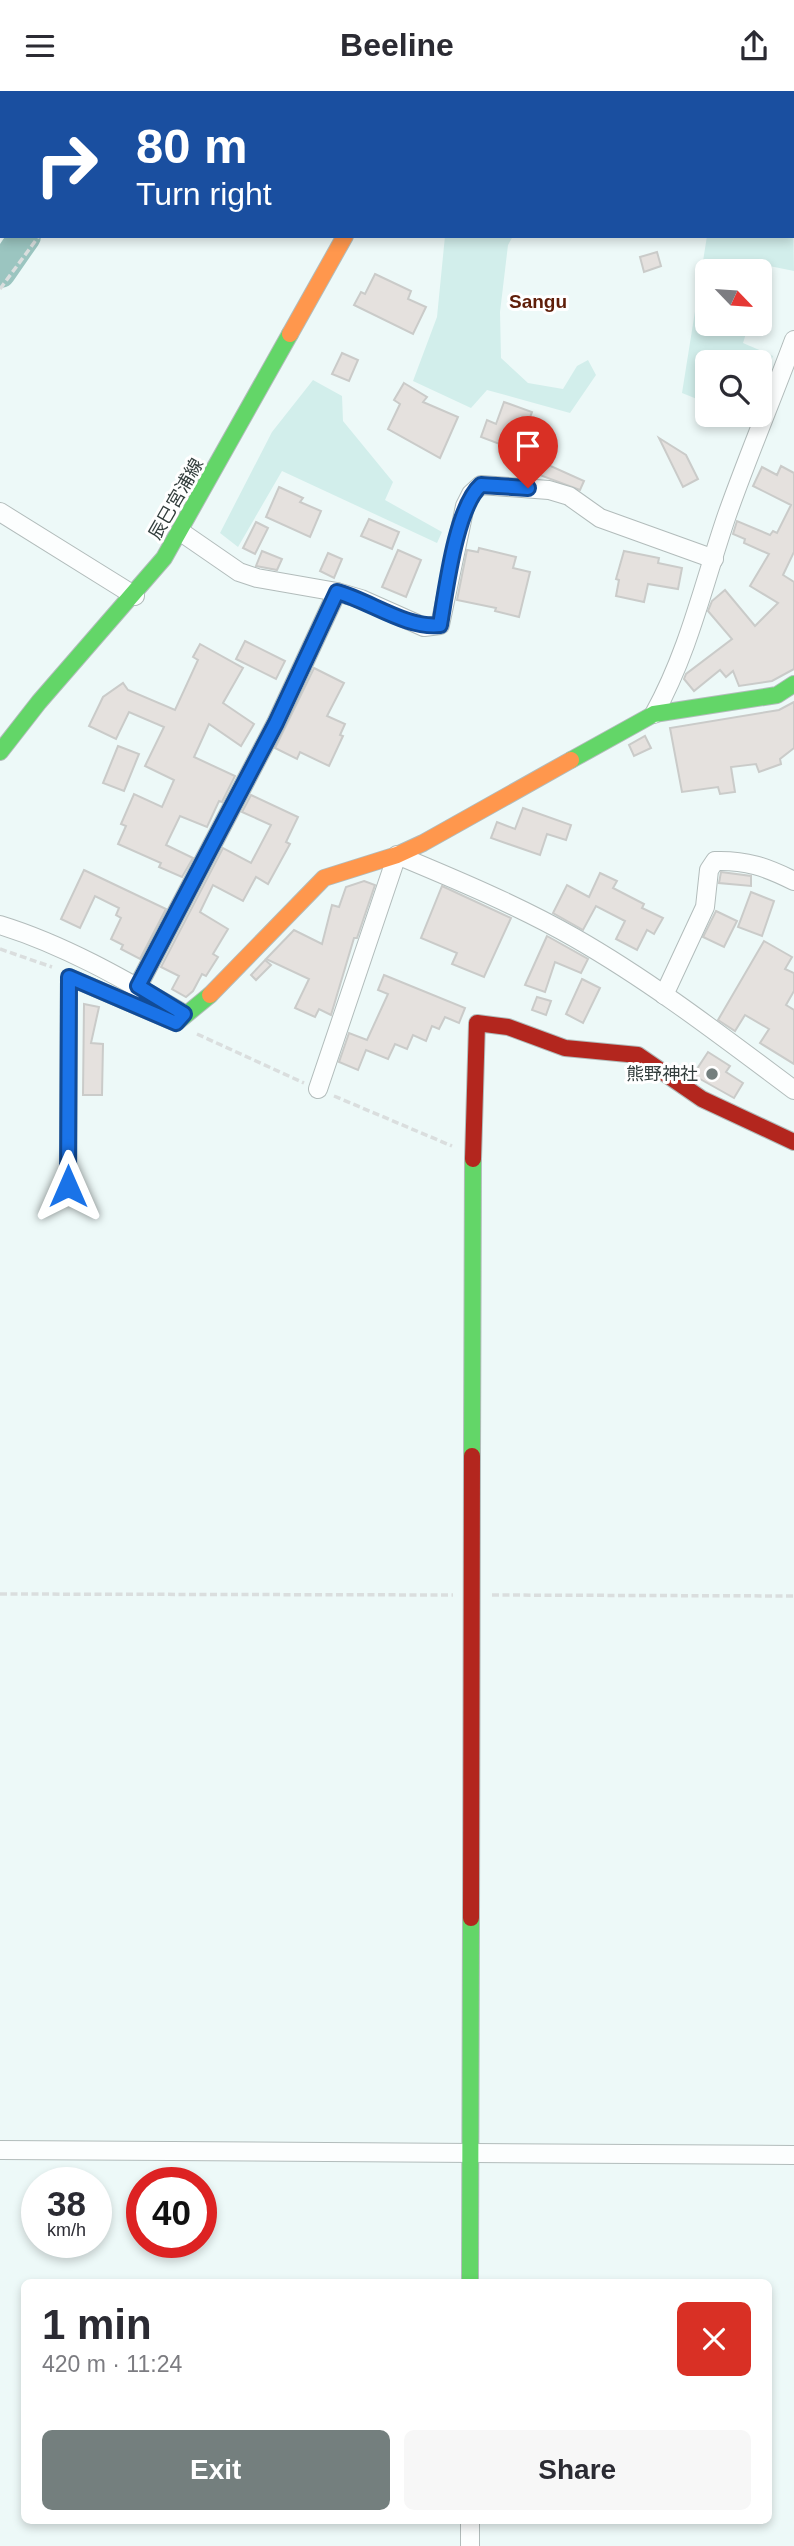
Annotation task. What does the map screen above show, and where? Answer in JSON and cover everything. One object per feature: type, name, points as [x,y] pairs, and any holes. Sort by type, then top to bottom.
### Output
[{"type":"street","name":"辰巳宮浦線","points":[[0,752],[30,709],[135,596],[181,532],[344,238]]},
{"type":"street","points":[[654,714],[674,675],[794,340]]},
{"type":"street","points":[[181,532],[239,572],[279,584],[337,592],[424,627],[440,625],[465,506],[471,494],[481,485],[550,490],[569,496],[607,521],[714,559]]},
{"type":"street","points":[[0,512],[135,596]]},
{"type":"street","points":[[138,986],[276,723],[337,592]]},
{"type":"street","points":[[68,1186],[69,977],[176,1023],[184,1014],[204,1002],[324,879],[397,855],[654,714],[777,695],[794,684]]},
{"type":"street","points":[[397,855],[542,920],[664,995],[794,1090]]},
{"type":"street","points":[[318,1089],[397,855]]},
{"type":"street","points":[[664,995],[705,907],[709,870],[715,861],[738,860],[763,865],[794,881]]},
{"type":"street","points":[[0,925],[49,943],[138,986],[184,1014]]},
{"type":"street","points":[[470,2279],[473,1156],[477,1023],[508,1027],[565,1048],[638,1055],[702,1099],[794,1142]]},
{"type":"street","points":[[0,2150],[794,2155]]},
{"type":"street","points":[[470,2524],[470,2546]]},
{"type":"path","points":[[0,289],[38,238]]},
{"type":"path","points":[[0,950],[40,961],[69,977]]},
{"type":"path","points":[[0,1594],[794,1596]]},
{"type":"shaded area","points":[[445,238],[512,238],[508,245],[500,312],[501,358],[528,383],[563,389],[577,366],[588,360],[596,375],[570,413],[487,390],[471,408],[413,381],[437,317]]},
{"type":"shaded area","points":[[707,238],[793,238],[794,271],[772,267],[772,259],[703,259]]},
{"type":"shaded area","points":[[695,311],[695,336],[745,336],[743,343],[759,350],[695,350],[695,398],[682,393]]},
{"type":"shaded area","points":[[313,380],[342,396],[343,421],[393,482],[385,500],[442,532],[437,543],[282,471],[238,547],[220,533],[272,432]]},
{"type":"building","points":[[657,252],[661,266],[644,272],[640,257]]},
{"type":"building","points":[[375,274],[411,291],[408,299],[426,307],[413,334],[354,305],[361,292],[365,294]]},
{"type":"building","points":[[342,353],[358,360],[349,381],[332,374]]},
{"type":"building","points":[[404,383],[427,397],[423,402],[458,417],[440,458],[388,429],[400,404],[394,400]]},
{"type":"building","points":[[504,402],[532,412],[525,431],[554,442],[546,464],[584,481],[580,490],[532,472],[531,476],[509,468],[513,449],[481,437],[487,420],[496,424]]},
{"type":"building","points":[[659,438],[686,455],[698,479],[683,487]]},
{"type":"building","points":[[781,466],[794,473],[794,552],[783,575],[794,582],[794,669],[772,681],[739,686],[733,671],[726,677],[720,670],[694,691],[684,679],[686,674],[732,639],[708,611],[712,601],[725,590],[755,626],[778,603],[750,586],[769,554],[744,543],[745,539],[733,534],[737,521],[770,535],[773,531],[777,533],[791,505],[753,486],[762,467],[777,475]]},
{"type":"building","points":[[279,487],[303,498],[300,502],[321,511],[310,537],[266,517]]},
{"type":"building","points":[[369,519],[399,532],[392,549],[361,536]]},
{"type":"building","points":[[256,522],[268,528],[255,554],[243,548]]},
{"type":"building","points":[[479,548],[516,557],[513,568],[530,572],[519,617],[495,611],[496,608],[457,600],[467,550],[478,552]]},
{"type":"building","points":[[398,550],[421,560],[406,597],[382,587]]},
{"type":"building","points":[[262,551],[282,559],[277,570],[256,566]]},
{"type":"building","points":[[624,551],[659,558],[658,563],[682,568],[678,589],[648,584],[644,602],[616,596],[619,580],[616,579]]},
{"type":"building","points":[[328,553],[342,559],[334,578],[320,571]]},
{"type":"building","points":[[245,641],[285,661],[276,679],[236,659]]},
{"type":"building","points":[[200,644],[243,668],[223,703],[254,724],[241,746],[209,724],[194,757],[235,776],[207,827],[180,816],[166,845],[193,858],[182,877],[159,867],[161,863],[118,844],[126,826],[121,824],[134,794],[162,807],[174,780],[145,766],[164,727],[129,712],[116,739],[89,726],[103,697],[123,683],[128,690],[175,710],[198,660],[193,657]]},
{"type":"building","points":[[314,668],[344,683],[327,716],[345,724],[340,735],[343,736],[329,766],[300,752],[297,759],[275,748]]},
{"type":"building","points":[[794,702],[794,748],[780,759],[781,764],[759,772],[756,764],[731,767],[735,792],[720,794],[718,787],[682,792],[670,728],[779,710]]},
{"type":"building","points":[[645,736],[651,748],[634,756],[629,745]]},
{"type":"building","points":[[118,746],[139,754],[124,791],[103,783]]},
{"type":"building","points":[[251,795],[298,817],[286,842],[290,844],[268,884],[256,877],[243,901],[213,885],[200,912],[228,929],[213,954],[218,957],[206,976],[202,974],[193,991],[186,997],[172,989],[179,976],[161,967],[223,848],[251,863],[271,825],[242,812]]},
{"type":"building","points":[[523,808],[571,825],[566,840],[547,834],[540,855],[491,838],[497,822],[515,829]]},
{"type":"building","points":[[84,870],[166,909],[140,959],[121,949],[123,945],[111,939],[121,918],[116,915],[119,908],[95,896],[80,928],[61,919]]},
{"type":"building","points":[[721,872],[751,876],[751,886],[719,883]]},
{"type":"building","points":[[600,873],[617,881],[613,888],[644,904],[642,908],[663,918],[654,934],[647,930],[637,950],[616,939],[625,921],[596,906],[583,930],[553,913],[567,885],[589,897]]},
{"type":"building","points":[[364,881],[375,885],[357,938],[354,938],[331,1015],[319,1009],[315,1017],[295,1008],[309,979],[266,959],[294,930],[322,944],[332,905],[339,907],[346,887]]},
{"type":"building","points":[[442,886],[511,918],[484,977],[452,964],[457,953],[421,938]]},
{"type":"building","points":[[751,892],[774,901],[762,936],[738,927]]},
{"type":"building","points":[[716,911],[737,921],[724,947],[703,937]]},
{"type":"building","points":[[547,936],[588,959],[581,973],[555,962],[545,992],[525,985]]},
{"type":"building","points":[[764,941],[792,957],[785,969],[794,973],[794,991],[786,1005],[794,1010],[794,1064],[760,1043],[769,1029],[745,1015],[735,1031],[718,1020]]},
{"type":"building","points":[[265,960],[271,965],[256,980],[251,975]]},
{"type":"building","points":[[384,975],[465,1008],[459,1023],[445,1017],[439,1029],[432,1026],[426,1041],[413,1035],[407,1049],[395,1044],[388,1059],[366,1050],[358,1070],[339,1062],[349,1033],[367,1040],[388,994],[378,990]]},
{"type":"building","points":[[582,979],[600,988],[583,1023],[566,1014]]},
{"type":"building","points":[[537,997],[551,1001],[546,1015],[532,1010]]},
{"type":"building","points":[[84,1004],[99,1007],[91,1043],[103,1044],[102,1095],[83,1095]]},
{"type":"building","name":"熊野神社","points":[[708,1052],[730,1066],[726,1072],[743,1083],[734,1098],[693,1075]]},
{"type":"waterway","points":[[0,272],[24,238]]},
{"type":"traffic: fast","points":[[0,752],[39,702],[164,558],[290,334]]},
{"type":"traffic: fast","points":[[571,760],[654,714],[777,695],[794,684]]},
{"type":"traffic: fast","points":[[68,1186],[69,977],[176,1023],[210,995]]},
{"type":"traffic: fast","points":[[472,1456],[473,1159]]},
{"type":"traffic: fast","points":[[470,2279],[471,1918]]},
{"type":"traffic: slow","points":[[290,334],[344,238]]},
{"type":"traffic: slow","points":[[210,995],[324,878],[397,855],[423,843],[571,760]]},
{"type":"traffic: jam","points":[[473,1159],[477,1023],[508,1027],[565,1048],[638,1055],[702,1099],[794,1142]]},
{"type":"traffic: jam","points":[[471,1918],[472,1456]]},
{"type":"place","name":"熊野神社","points":[[712,1074]]},
{"type":"district","name":"Sangu","points":[[538,301]]},
{"type":"route","points":[[68,1186],[69,977],[176,1023],[184,1014],[138,986],[276,723],[337,592],[424,627],[440,625],[454,551],[465,506],[471,494],[481,485],[528,488]]}]
